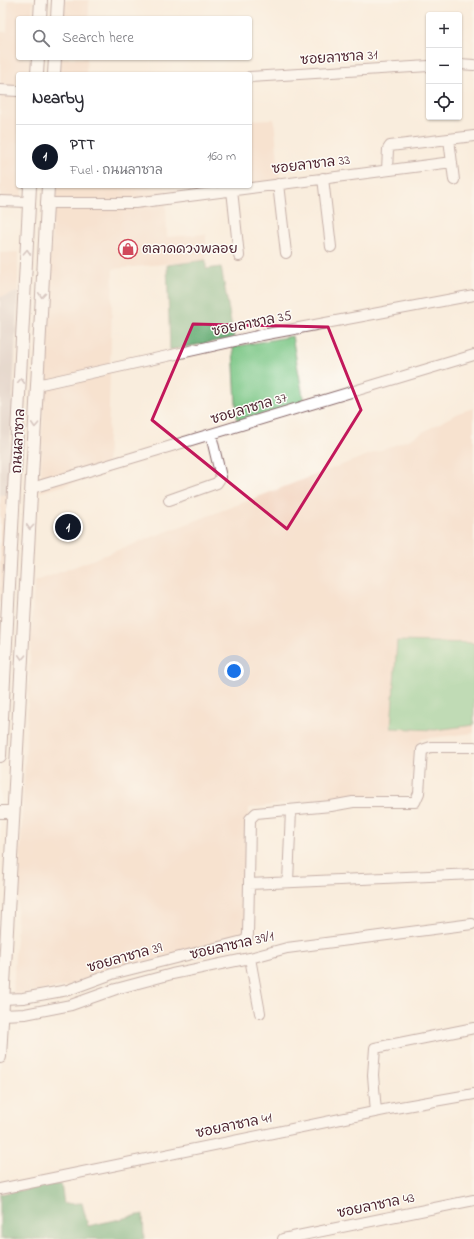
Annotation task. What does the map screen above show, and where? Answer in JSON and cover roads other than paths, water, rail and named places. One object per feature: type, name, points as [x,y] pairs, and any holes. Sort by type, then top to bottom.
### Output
[{"type":"street","points":[[40,16],[41,0]]},
{"type":"street","points":[[57,16],[58,0]]},
{"type":"street","points":[[37,72],[38,60]]},
{"type":"street","points":[[54,72],[55,60]]},
{"type":"street","points":[[462,64],[474,65]]},
{"type":"street","name":"ซอยลาซาล 31","points":[[252,77],[426,66]]},
{"type":"street","points":[[0,90],[16,91]]},
{"type":"street","points":[[387,170],[388,149],[390,146],[474,136]]},
{"type":"street","points":[[449,139],[454,180]]},
{"type":"street","name":"ซอยลาซาล 33","points":[[252,187],[452,162]]},
{"type":"street","points":[[323,178],[331,247]]},
{"type":"street","points":[[278,184],[286,253]]},
{"type":"street","name":"ถนนลาซาล","points":[[0,749],[3,645],[30,188]]},
{"type":"street","name":"ถนนลาซาล","points":[[0,1057],[3,961],[32,488],[48,188]]},
{"type":"street","name":"ซอยลาซาล 33","points":[[46,203],[135,203],[247,188]]},
{"type":"street","points":[[232,190],[239,256]]},
{"type":"street","points":[[0,201],[46,203]]},
{"type":"street","name":"ซอยลาซาล 35","points":[[37,385],[262,336],[474,294]]},
{"type":"street","name":"ซอยลาซาล 37","points":[[32,488],[474,355]]},
{"type":"street","points":[[169,500],[220,481],[221,478],[211,435]]},
{"type":"street","name":"ซอยลาซาล 39","points":[[3,999],[23,998],[68,990],[112,974],[247,939],[250,819],[252,815],[256,813],[352,802],[415,802],[419,793],[422,750],[430,747],[474,748]]},
{"type":"street","points":[[288,882],[291,810]]},
{"type":"street","points":[[0,812],[13,812]]},
{"type":"street","points":[[249,884],[474,874]]},
{"type":"street","name":"ซอยลาซาล 39/1","points":[[2,1015],[25,1014],[71,1005],[116,989],[172,974],[250,958],[287,948],[472,924]]},
{"type":"street","points":[[250,958],[260,1013]]},
{"type":"street","points":[[376,1112],[373,1075],[375,1048],[474,1028]]},
{"type":"street","name":"ซอยลาซาล 41","points":[[0,1190],[376,1112],[474,1094]]},
{"type":"street","name":"ซอยลาซาล 43","points":[[283,1239],[474,1200]]},
{"type":"place","name":"ตลาดดวงพลอย","points":[[128,249]]},
{"type":"place","name":"PTT","points":[[68,527]]}]
